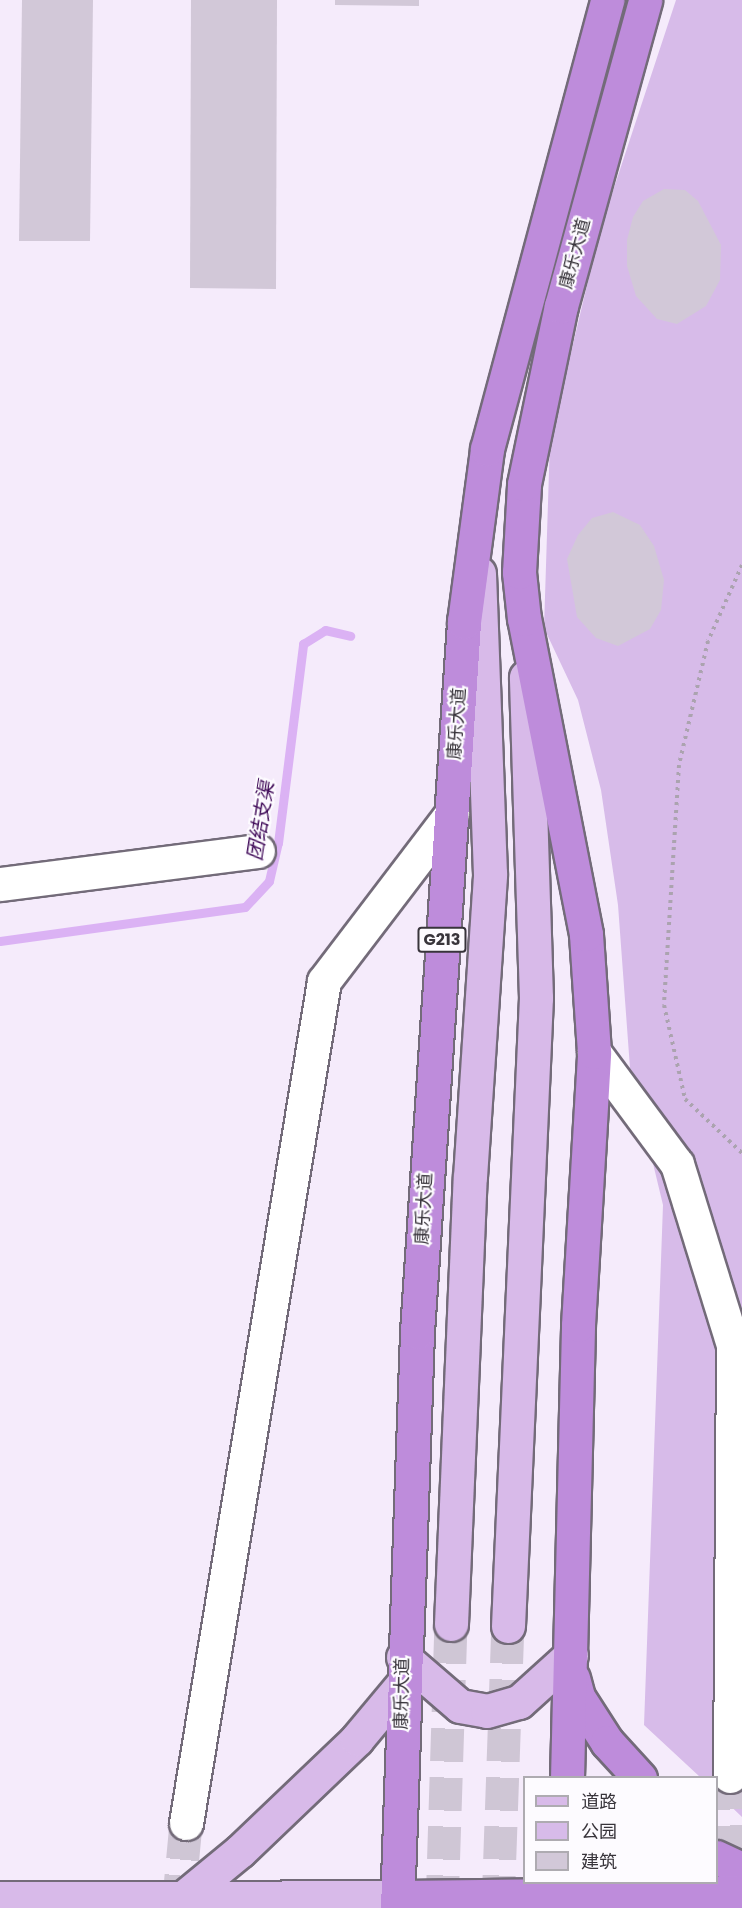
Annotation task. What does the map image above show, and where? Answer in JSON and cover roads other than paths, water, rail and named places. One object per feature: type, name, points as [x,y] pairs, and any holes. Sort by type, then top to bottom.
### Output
[{"type":"highway","name":"康乐大道","points":[[397,1902],[402,1671],[430,1084],[452,813],[464,622],[487,449],[607,0]]},
{"type":"highway","name":"康乐大道","points":[[567,1776],[578,1325],[594,1052],[586,934],[524,619],[519,572],[524,484],[561,306],[645,0]]},
{"type":"highway","points":[[570,1661],[578,1696],[608,1742],[638,1776]]},
{"type":"highway","points":[[718,1857],[742,1869]]},
{"type":"highway","points":[[397,1902],[565,1895],[742,1893]]},
{"type":"main road","name":"康乐大道","points":[[451,1624],[470,1177],[490,874],[477,523]]},
{"type":"main road","name":"康乐大道","points":[[508,1626],[536,998],[524,619]]},
{"type":"main road","points":[[184,1897],[240,1851],[357,1739],[402,1671],[460,1706],[488,1711],[519,1702],[570,1661]]},
{"type":"main road","points":[[0,1898],[184,1897],[397,1902]]},
{"type":"street","points":[[186,1823],[324,981],[452,813]]},
{"type":"street","points":[[0,884],[258,851]]},
{"type":"street","points":[[594,1052],[677,1164],[733,1345],[730,1776]]},
{"type":"waterway","name":"团结支渠","points":[[0,941],[245,907],[269,881],[278,843],[303,644],[325,630],[350,636]]},
{"type":"tunnel","points":[[442,1908],[451,1624]]},
{"type":"tunnel","points":[[498,1908],[508,1626]]},
{"type":"tunnel","points":[[730,1776],[732,1891]]},
{"type":"tunnel","points":[[178,1908],[186,1823]]}]
